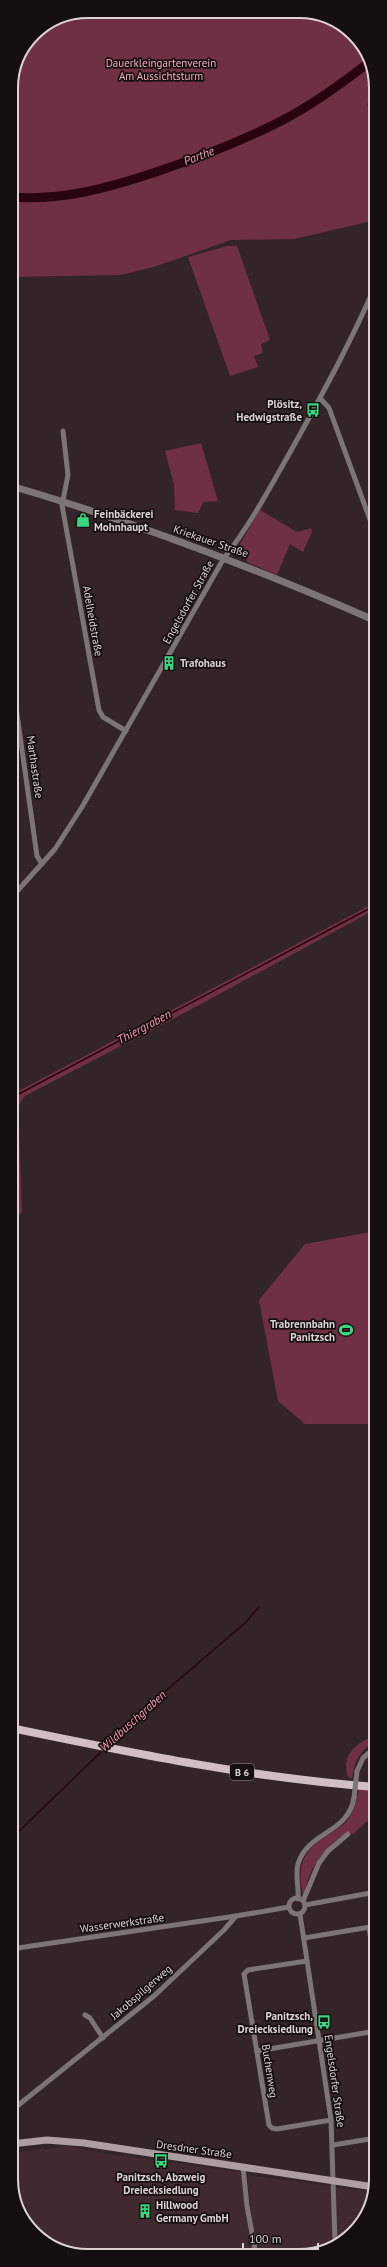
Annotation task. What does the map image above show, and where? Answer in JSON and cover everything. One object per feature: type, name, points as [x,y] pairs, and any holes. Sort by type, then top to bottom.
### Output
[{"type":"main road","name":"B 6","points":[[18,1729],[251,1774],[369,1786]]},
{"type":"main road","name":"Dresdner Straße","points":[[18,2143],[47,2140],[66,2142],[243,2167],[369,2187]]},
{"type":"street","name":"Engelsdorfer Straße","points":[[18,890],[55,849],[82,807],[224,558],[236,542],[273,482],[343,355],[369,299]]},
{"type":"street","points":[[320,398],[329,408],[369,517]]},
{"type":"street","points":[[62,501],[68,476],[63,431]]},
{"type":"street","name":"Kriekauer Straße","points":[[18,488],[62,501],[247,566],[369,618]]},
{"type":"street","name":"Adelheidstraße","points":[[62,501],[99,710],[103,716],[126,731]]},
{"type":"street","name":"Marthastraße","points":[[18,722],[37,856],[42,864]]},
{"type":"street","points":[[369,1753],[363,1758],[357,1771],[352,1809],[344,1822],[316,1840],[303,1854],[297,1871],[302,1902],[304,1911],[300,1914],[294,1914],[290,1907],[292,1900],[302,1902],[369,1893]]},
{"type":"street","points":[[302,1902],[319,1864],[328,1851],[348,1834]]},
{"type":"street","points":[[236,1916],[290,1907]]},
{"type":"street","name":"Engelsdorfer Straße","points":[[300,1914],[331,2120],[335,2239]]},
{"type":"street","name":"Wasserwerkstraße","points":[[18,1948],[236,1916]]},
{"type":"street","name":"Jakobspilgerweg","points":[[18,2105],[103,2038],[167,1984],[224,1930],[236,1916]]},
{"type":"street","points":[[304,1938],[369,1927]]},
{"type":"street","name":"Buchenweg","points":[[307,1961],[248,1970],[244,1974],[268,2122],[272,2128],[331,2120]]},
{"type":"street","points":[[85,2015],[90,2018],[103,2038]]},
{"type":"street","points":[[257,2051],[369,2032]]},
{"type":"street","points":[[333,2145],[369,2139]]},
{"type":"street","points":[[243,2167],[247,2206],[255,2249]]},
{"type":"shaded area","name":"Hillwood Germany GmbH","points":[[66,2146],[109,2154],[240,2172],[254,2249],[84,2249],[61,2244],[53,2240],[35,2225],[20,2196],[18,2183],[18,2152]]},
{"type":"shaded area","points":[[247,2175],[368,2191],[360,2214],[345,2232],[334,2240],[317,2247],[303,2249],[255,2249]]},
{"type":"green space","name":"Dauerkleingartenverein Am Aussichtsturm","points":[[84,18],[299,18],[317,20],[326,23],[345,35],[360,53],[368,75],[369,222],[294,239],[231,240],[154,267],[120,275],[18,277],[18,84],[23,61],[30,49],[42,35],[61,23]]},
{"type":"green space","points":[[227,246],[237,246],[270,340],[261,344],[263,353],[254,356],[258,367],[230,376],[188,257]]},
{"type":"green space","points":[[201,443],[218,501],[203,502],[198,513],[175,510],[174,485],[165,451]]},
{"type":"green space","points":[[260,510],[297,532],[311,528],[312,532],[303,552],[290,544],[277,575],[247,562],[245,551],[240,544]]},
{"type":"green space","points":[[369,906],[369,913],[188,1011],[25,1096],[18,1106],[18,1091]]},
{"type":"green space","points":[[18,1106],[22,1211],[18,1216]]},
{"type":"green space","points":[[369,1232],[369,1424],[305,1424],[278,1401],[259,1300],[305,1244]]},
{"type":"green space","points":[[369,1738],[369,1746],[362,1752],[356,1762],[352,1779],[348,1777],[346,1762],[352,1750]]},
{"type":"green space","points":[[359,1789],[369,1790],[369,1821],[353,1834],[347,1832],[325,1851],[309,1876],[305,1895],[303,1895],[301,1886],[301,1870],[306,1855],[317,1843],[347,1821],[352,1814]]},
{"type":"waterway","name":"Parthe","points":[[18,197],[48,197],[85,192],[172,167],[234,143],[291,116],[325,95],[365,65]]},
{"type":"waterway","name":"Thiergraben","points":[[18,1094],[369,909]]},
{"type":"waterway","name":"Wildbuschgraben","points":[[108,1744],[169,1688],[245,1623],[259,1607]]},
{"type":"waterway","name":"Wildbuschgraben","points":[[18,1832],[103,1750]]},
{"type":"place","name":"Plösitz, Hedwigstraße","points":[[313,410]]},
{"type":"place","name":"Feinbäckerei Mohnhaupt","points":[[83,520]]},
{"type":"place","name":"Trafohaus","points":[[169,663]]},
{"type":"place","name":"Trabrennbahn Panitzsch","points":[[346,1330]]},
{"type":"place","name":"Panitzsch, Dreiecksiedlung","points":[[324,2022]]},
{"type":"place","name":"Panitzsch, Abzweig Dreiecksiedlung","points":[[161,2161]]},
{"type":"place","name":"Hillwood Germany GmbH","points":[[145,2211]]}]
